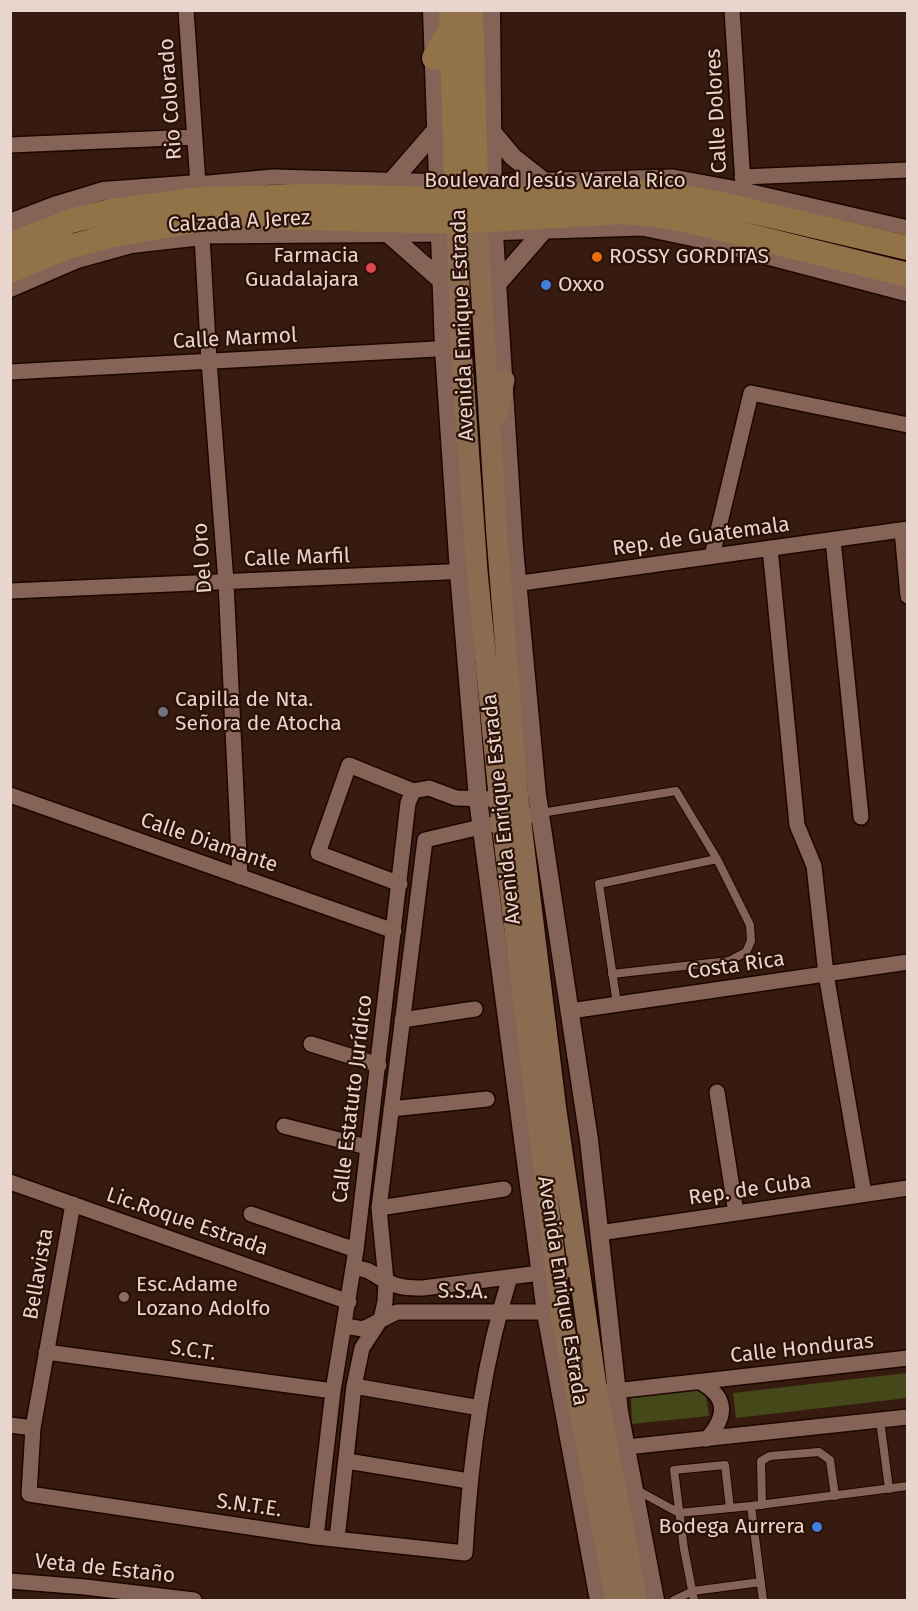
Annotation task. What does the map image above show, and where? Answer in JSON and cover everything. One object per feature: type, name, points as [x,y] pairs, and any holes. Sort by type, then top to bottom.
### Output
[{"type":"main road","name":"Avenida Enrique Estrada","points":[[471,10],[467,209],[452,348],[480,704],[520,808],[556,1111],[585,1312],[607,1392],[617,1448],[637,1600]]},
{"type":"main road","points":[[434,58],[451,19]]},
{"type":"main road","name":"Avenida Enrique Estrada","points":[[451,19],[491,447],[509,584],[548,1272],[554,1312],[616,1600]]},
{"type":"main road","name":"Boulevard Jesús Varela Rico","points":[[467,209],[638,192],[673,195],[743,192],[908,248]]},
{"type":"main road","name":"Calzada A Jerez","points":[[10,245],[71,221],[111,212],[201,199],[313,196],[467,209]]},
{"type":"main road","name":"Boulevard Jesús Varela Rico","points":[[467,209],[622,212],[665,216],[908,275]]},
{"type":"main road","name":"Calzada A Jerez","points":[[10,271],[64,248],[114,235],[200,220],[467,209]]},
{"type":"main road","points":[[718,244],[744,235]]},
{"type":"main road","points":[[491,447],[504,380]]},
{"type":"street","name":"Rio Colorado","points":[[186,10],[198,184]]},
{"type":"street","points":[[432,10],[437,129],[497,284],[504,380],[509,584]]},
{"type":"street","points":[[452,348],[442,281],[493,133],[491,10]]},
{"type":"street","name":"Calle Dolores","points":[[732,10],[743,192]]},
{"type":"street","points":[[392,181],[437,129]]},
{"type":"street","points":[[493,133],[513,157],[541,179]]},
{"type":"street","points":[[10,145],[195,136]]},
{"type":"street","points":[[743,192],[908,170]]},
{"type":"street","name":"Boulevard Jesús Varela Rico","points":[[198,184],[273,177],[392,181],[467,209],[544,230],[642,228],[718,244],[908,294]]},
{"type":"street","name":"Boulevard Jesús Varela Rico","points":[[202,237],[390,235],[467,209],[541,179],[673,177],[908,228]]},
{"type":"street","points":[[10,223],[103,191],[198,184]]},
{"type":"street","points":[[497,284],[544,230]]},
{"type":"street","points":[[390,235],[442,281]]},
{"type":"street","points":[[10,288],[77,259],[131,244],[202,237]]},
{"type":"street","name":"Del Oro","points":[[202,237],[226,582],[240,877]]},
{"type":"street","name":"Calle Marmol","points":[[10,372],[452,348]]},
{"type":"street","points":[[712,556],[751,393],[908,426]]},
{"type":"street","points":[[905,530],[908,596]]},
{"type":"street","name":"Rep. de Guatemala","points":[[509,584],[905,530]]},
{"type":"street","points":[[834,540],[861,817]]},
{"type":"street","points":[[770,548],[796,825],[814,866],[826,974],[864,1194]]},
{"type":"street","name":"Calle Marfil","points":[[10,591],[468,571]]},
{"type":"street","points":[[480,704],[478,799],[481,827],[548,1272]]},
{"type":"street","points":[[400,884],[318,853],[349,765],[413,791],[429,788],[456,798],[478,799],[520,808]]},
{"type":"street","name":"Calle Estatuto Jurídico","points":[[316,1537],[333,1391],[356,1250],[408,803],[413,791]]},
{"type":"street","name":"Calle Diamante","points":[[10,795],[394,931]]},
{"type":"street","points":[[405,835],[425,840],[481,827],[520,808]]},
{"type":"street","points":[[520,808],[570,1011],[589,1140],[599,1233],[607,1392]]},
{"type":"street","name":"Calle Estatuto Jurídico","points":[[338,1539],[354,1386],[362,1348],[381,1319],[386,1302],[379,1208],[425,840]]},
{"type":"street","name":"Costa Rica","points":[[570,1011],[908,962]]},
{"type":"street","points":[[402,1020],[475,1008]]},
{"type":"street","points":[[311,1044],[379,1065]]},
{"type":"street","points":[[717,1092],[736,1213]]},
{"type":"street","points":[[391,1109],[487,1099]]},
{"type":"street","points":[[284,1126],[367,1148]]},
{"type":"street","name":"Lic.Roque Estrada","points":[[10,1182],[349,1302]]},
{"type":"street","name":"Rep. de Cuba","points":[[599,1233],[908,1188]]},
{"type":"street","points":[[379,1208],[504,1189]]},
{"type":"street","name":"Bellavista","points":[[29,1494],[33,1428],[73,1204]]},
{"type":"street","points":[[251,1214],[356,1250]]},
{"type":"street","name":"S.S.A.","points":[[352,1268],[373,1271],[386,1281],[400,1287],[423,1288],[579,1268]]},
{"type":"street","points":[[347,1461],[469,1481],[498,1313],[510,1277]]},
{"type":"street","name":"S.S.A.","points":[[345,1326],[363,1329],[397,1312],[585,1312]]},
{"type":"street","points":[[554,1312],[599,1600]]},
{"type":"street","name":"S.C.T.","points":[[46,1352],[333,1391]]},
{"type":"street","name":"Calle Honduras","points":[[607,1392],[908,1358]]},
{"type":"street","name":"Calle Honduras","points":[[700,1382],[713,1389],[720,1401],[722,1415],[717,1427],[707,1439]]},
{"type":"street","points":[[354,1386],[480,1408]]},
{"type":"street","points":[[655,1600],[633,1488],[617,1448],[908,1417]]},
{"type":"street","points":[[10,1425],[33,1428]]},
{"type":"street","name":"S.N.T.E.","points":[[29,1494],[316,1537],[465,1553],[469,1481]]},
{"type":"street","name":"Veta de Estaño","points":[[10,1581],[85,1594],[194,1600]]},
{"type":"lane","points":[[520,808],[676,791],[717,859],[750,925],[751,941],[746,952],[729,961],[612,974]]},
{"type":"lane","points":[[617,1004],[599,884],[717,859]]},
{"type":"lane","points":[[880,1420],[889,1489]]},
{"type":"lane","points":[[762,1505],[761,1461],[770,1456],[819,1452],[830,1460],[834,1496]]},
{"type":"lane","points":[[694,1600],[674,1470],[725,1465],[730,1508]]},
{"type":"lane","points":[[633,1488],[679,1513],[908,1486]]},
{"type":"lane","points":[[751,1506],[763,1600]]},
{"type":"lane","points":[[674,1600],[693,1591],[760,1582]]},
{"type":"green space","points":[[907,1373],[907,1398],[736,1418],[733,1393]]},
{"type":"green space","points":[[705,1388],[709,1416],[632,1424],[631,1397]]},
{"type":"place","name":"ROSSY GORDITAS","points":[[597,257]]},
{"type":"place","name":"Farmacia Guadalajara","points":[[371,268]]},
{"type":"place","name":"Oxxo","points":[[546,285]]},
{"type":"place","name":"Capilla de Nta. Señora de Atocha","points":[[163,712]]},
{"type":"place","name":"Esc.Adame Lozano Adolfo","points":[[124,1297]]},
{"type":"place","name":"Bodega Aurrera","points":[[817,1527]]}]
